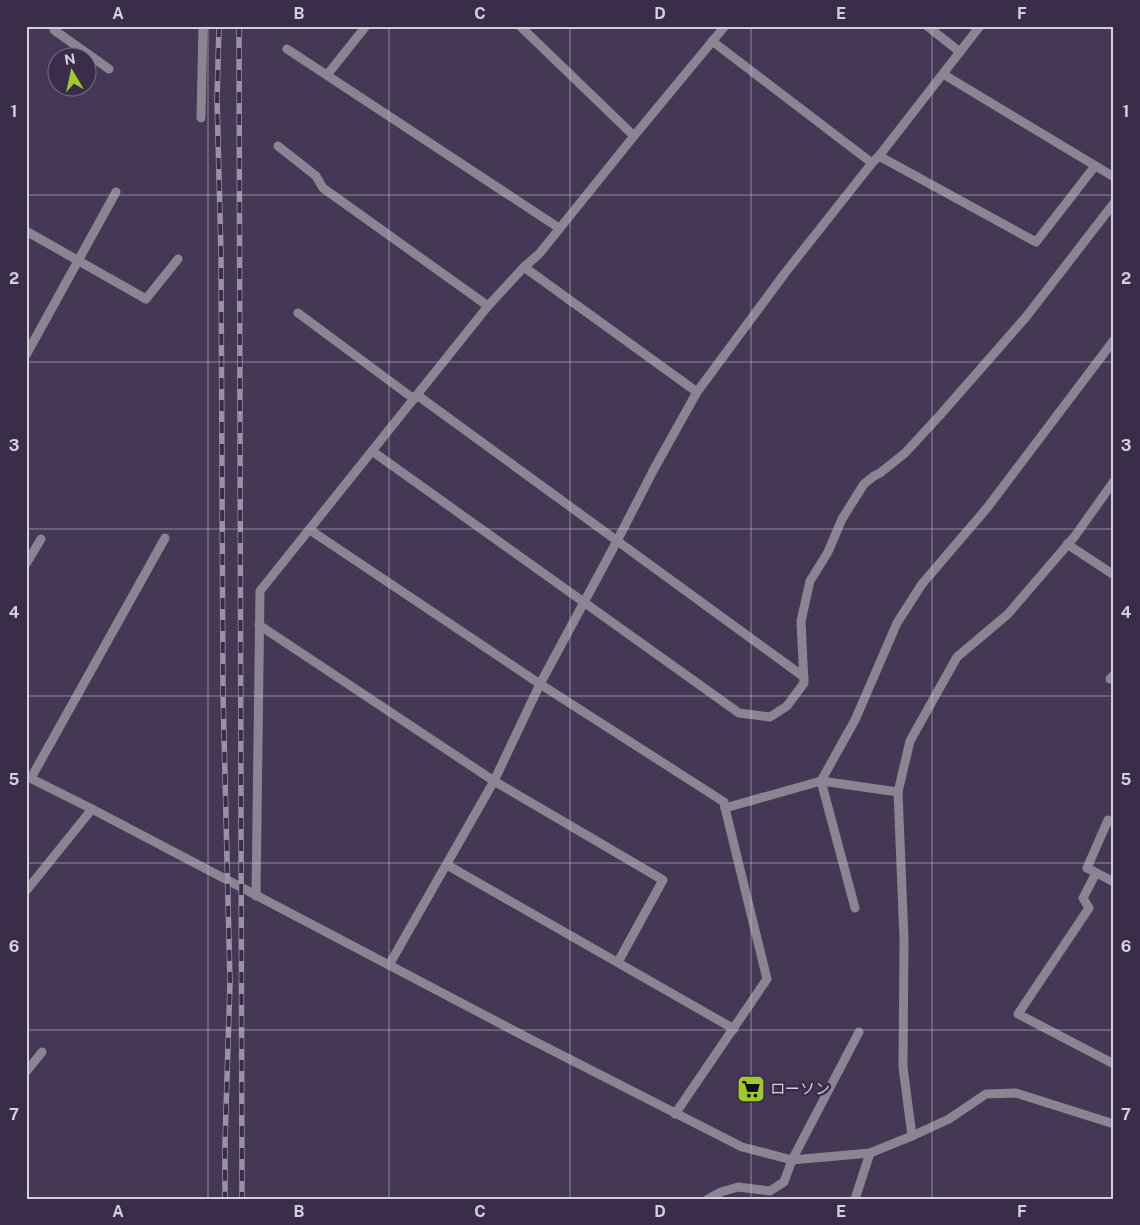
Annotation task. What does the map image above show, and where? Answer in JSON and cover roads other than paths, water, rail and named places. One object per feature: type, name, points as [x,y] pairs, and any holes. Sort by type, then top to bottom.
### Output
[{"type":"street","points":[[57,26],[54,30],[109,69]]},
{"type":"street","points":[[201,118],[203,26]]},
{"type":"street","points":[[327,75],[366,26]]},
{"type":"street","points":[[520,26],[634,136]]},
{"type":"street","points":[[256,896],[260,591],[488,306],[524,267],[540,254],[559,228],[724,26]]},
{"type":"street","points":[[927,26],[960,52]]},
{"type":"street","points":[[389,965],[494,781],[540,684],[697,392],[785,273],[980,26]]},
{"type":"street","points":[[712,41],[876,159],[1036,242],[1095,166]]},
{"type":"street","points":[[287,49],[559,228]]},
{"type":"street","points":[[943,74],[1114,177]]},
{"type":"street","points":[[278,146],[316,176],[323,188],[488,306]]},
{"type":"street","points":[[26,355],[116,192]]},
{"type":"street","points":[[372,450],[739,713],[770,717],[787,706],[804,682],[801,621],[810,581],[828,552],[842,519],[864,484],[880,474],[905,453],[942,414],[1026,317],[1114,204]]},
{"type":"street","points":[[26,231],[146,298],[178,259]]},
{"type":"street","points":[[524,267],[697,392]]},
{"type":"street","points":[[298,314],[617,541],[804,677]]},
{"type":"street","points":[[855,908],[821,781],[855,720],[897,623],[922,584],[987,508],[1114,340]]},
{"type":"street","points":[[912,1136],[904,1067],[904,939],[898,792],[910,741],[957,657],[1008,614],[1068,544],[1114,480]]},
{"type":"street","points":[[310,530],[540,684],[724,802],[767,980],[675,1114]]},
{"type":"street","points":[[165,538],[28,777],[675,1114],[742,1147],[792,1160],[870,1153],[949,1119],[986,1094],[1016,1092],[1114,1124]]},
{"type":"street","points":[[26,564],[40,539]]},
{"type":"street","points":[[1068,544],[1114,576]]},
{"type":"street","points":[[260,625],[494,781],[663,880],[618,962]]},
{"type":"street","points":[[725,808],[821,781],[898,792]]},
{"type":"street","points":[[26,891],[92,809]]},
{"type":"street","points":[[1114,823],[1108,820],[1087,868],[1114,882]]},
{"type":"street","points":[[447,865],[734,1029]]},
{"type":"street","points":[[1096,873],[1083,898],[1089,908],[1018,1014],[1114,1064]]},
{"type":"street","points":[[708,1199],[721,1192],[738,1187],[770,1191],[784,1182],[792,1160],[859,1032]]},
{"type":"street","points":[[26,1072],[42,1052]]},
{"type":"street","points":[[855,1199],[870,1153]]},
{"type":"railway","points":[[219,26],[217,99],[221,255],[223,693],[230,982],[225,1199]]},
{"type":"railway","points":[[239,26],[242,1199]]},
{"type":"place","name":"ローソン","points":[[751,1089]]}]
